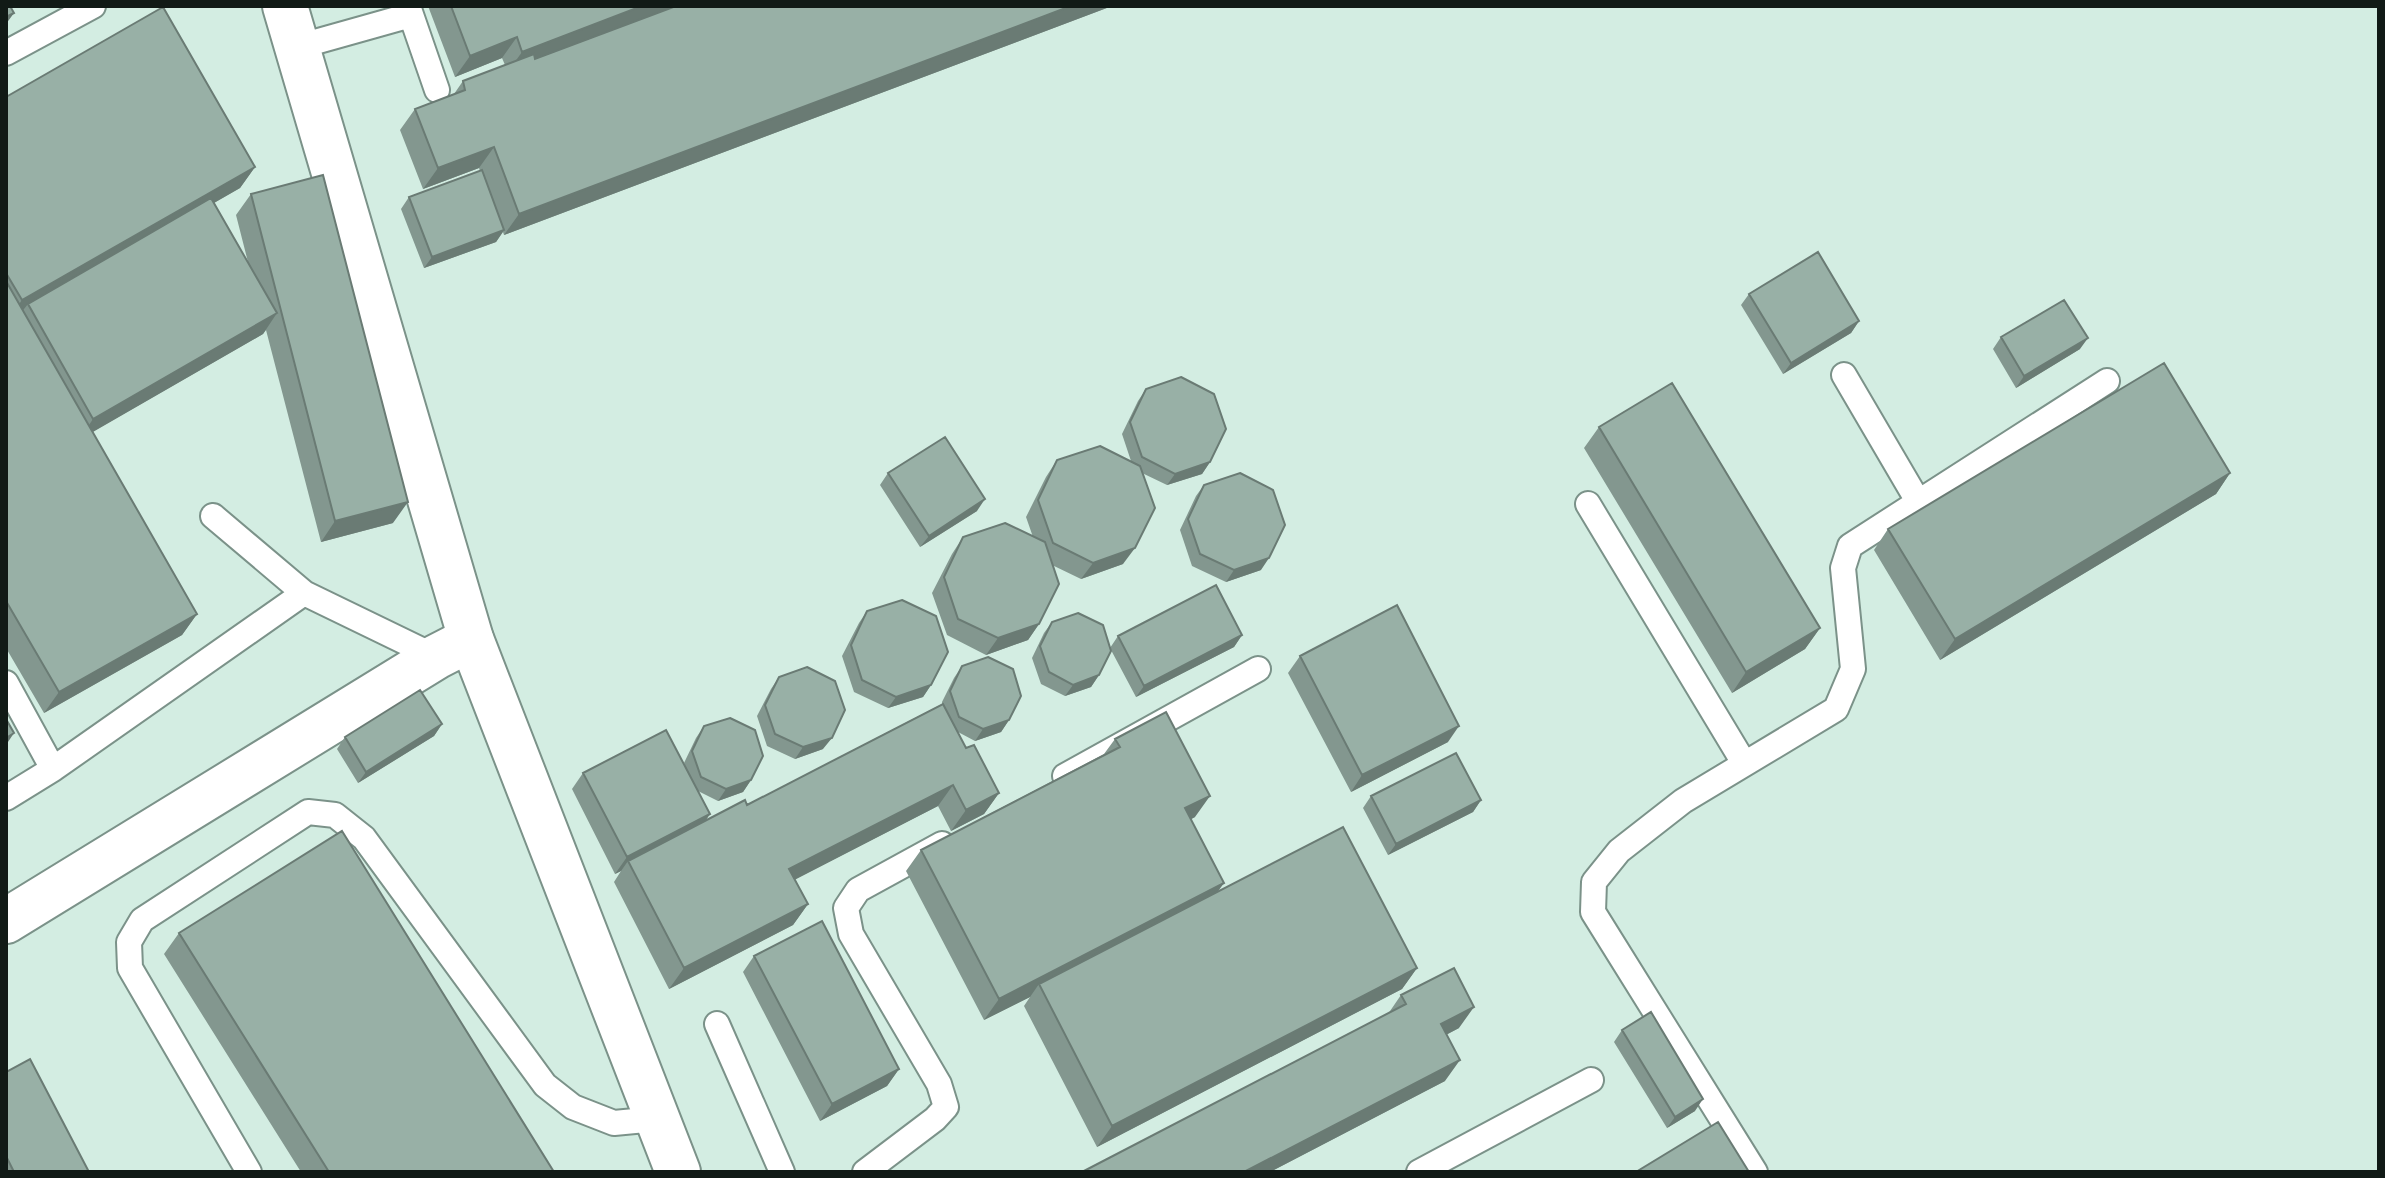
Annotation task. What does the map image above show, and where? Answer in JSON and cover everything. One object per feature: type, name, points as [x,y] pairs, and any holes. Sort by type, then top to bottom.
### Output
[{"type":"street","points":[[285,6],[453,648],[678,1172]]},
{"type":"street","points":[[6,921],[453,648]]},
{"type":"lane","points":[[6,53],[93,6]]},
{"type":"lane","points":[[297,47],[409,11],[437,90]]},
{"type":"lane","points":[[1844,375],[1919,503]]},
{"type":"lane","points":[[1755,1172],[1593,912],[1594,882],[1619,851],[1683,801],[1836,709],[1853,669],[1843,568],[1850,546],[2107,381]]},
{"type":"lane","points":[[1588,504],[1744,763]]},
{"type":"lane","points":[[213,516],[304,593],[453,648]]},
{"type":"lane","points":[[6,798],[53,769],[304,593]]},
{"type":"lane","points":[[1051,784],[1258,669]]},
{"type":"lane","points":[[6,683],[53,769]]},
{"type":"lane","points":[[249,1172],[130,968],[129,942],[142,920],[308,812],[335,815],[364,838],[545,1085],[573,1107],[614,1123],[656,1119]]},
{"type":"lane","points":[[865,1172],[935,1119],[946,1107],[939,1084],[851,934],[846,908],[858,890],[968,829]]},
{"type":"lane","points":[[717,1024],[782,1172]]},
{"type":"lane","points":[[1419,1172],[1591,1080]]},
{"type":"building","points":[[6,6],[10,6],[14,13],[6,17]]},
{"type":"building","points":[[451,6],[642,6],[522,52],[517,37],[470,56]]},
{"type":"building","points":[[676,6],[1071,6],[519,214],[494,147],[438,168],[415,109],[465,90],[463,81],[534,54],[535,59]]},
{"type":"building","points":[[163,7],[255,167],[22,300],[6,273],[6,97]]},
{"type":"building","points":[[482,170],[504,230],[432,257],[409,197]]},
{"type":"building","points":[[323,175],[408,502],[335,521],[251,194]]},
{"type":"building","points":[[211,198],[277,313],[93,419],[28,304]]},
{"type":"building","points":[[1818,252],[1859,321],[1791,363],[1749,294]]},
{"type":"building","points":[[6,281],[197,614],[59,692],[6,601]]},
{"type":"building","points":[[2064,300],[2088,338],[2024,376],[2001,337]]},
{"type":"building","points":[[2164,363],[2230,473],[1955,639],[1888,529]]},
{"type":"building","points":[[1181,377],[1214,394],[1226,429],[1210,462],[1175,474],[1142,457],[1130,422],[1146,389]]},
{"type":"building","points":[[1672,383],[1820,628],[1746,672],[1599,427]]},
{"type":"building","points":[[945,437],[985,499],[929,536],[888,473]]},
{"type":"building","points":[[1100,446],[1140,466],[1155,508],[1135,548],[1093,563],[1053,543],[1038,500],[1057,460]]},
{"type":"building","points":[[1240,473],[1273,490],[1285,525],[1269,558],[1234,570],[1200,554],[1188,519],[1204,485]]},
{"type":"building","points":[[1005,523],[1045,542],[1059,584],[1039,624],[998,638],[958,619],[944,577],[963,537]]},
{"type":"building","points":[[1216,585],[1242,635],[1144,686],[1118,636]]},
{"type":"building","points":[[902,600],[936,616],[948,652],[931,685],[896,697],[862,680],[851,645],[867,611]]},
{"type":"building","points":[[1397,605],[1459,726],[1362,775],[1300,656]]},
{"type":"building","points":[[1078,613],[1103,625],[1111,651],[1099,675],[1073,685],[1049,672],[1040,646],[1052,622]]},
{"type":"building","points":[[988,657],[1013,669],[1021,696],[1009,720],[983,729],[959,717],[950,691],[962,666]]},
{"type":"building","points":[[807,667],[835,681],[845,710],[832,738],[803,747],[775,734],[765,705],[779,677]]},
{"type":"building","points":[[420,690],[442,724],[366,772],[345,737]]},
{"type":"building","points":[[943,704],[966,748],[974,745],[999,793],[966,810],[953,785],[789,869],[808,904],[684,968],[628,861],[745,800],[747,805]]},
{"type":"building","points":[[1166,712],[1210,796],[1185,808],[1224,883],[999,999],[921,850],[1120,747],[1115,739]]},
{"type":"building","points":[[730,718],[755,730],[763,756],[751,780],[726,789],[701,777],[692,751],[704,726]]},
{"type":"building","points":[[6,719],[14,733],[6,738]]},
{"type":"building","points":[[666,730],[710,814],[627,857],[583,773]]},
{"type":"building","points":[[1456,753],[1481,800],[1396,844],[1371,796]]},
{"type":"building","points":[[1343,827],[1417,968],[1112,1126],[1039,984]]},
{"type":"building","points":[[342,831],[554,1172],[329,1172],[179,933]]},
{"type":"building","points":[[822,921],[899,1069],[832,1104],[754,956]]},
{"type":"building","points":[[1454,968],[1474,1007],[1441,1024],[1460,1060],[1244,1172],[1082,1172],[1406,1004],[1401,995]]},
{"type":"building","points":[[1651,1012],[1703,1099],[1675,1117],[1622,1030]]},
{"type":"building","points":[[30,1059],[89,1172],[14,1172],[6,1156],[6,1072]]},
{"type":"building","points":[[1718,1122],[1749,1172],[1636,1172]]}]
